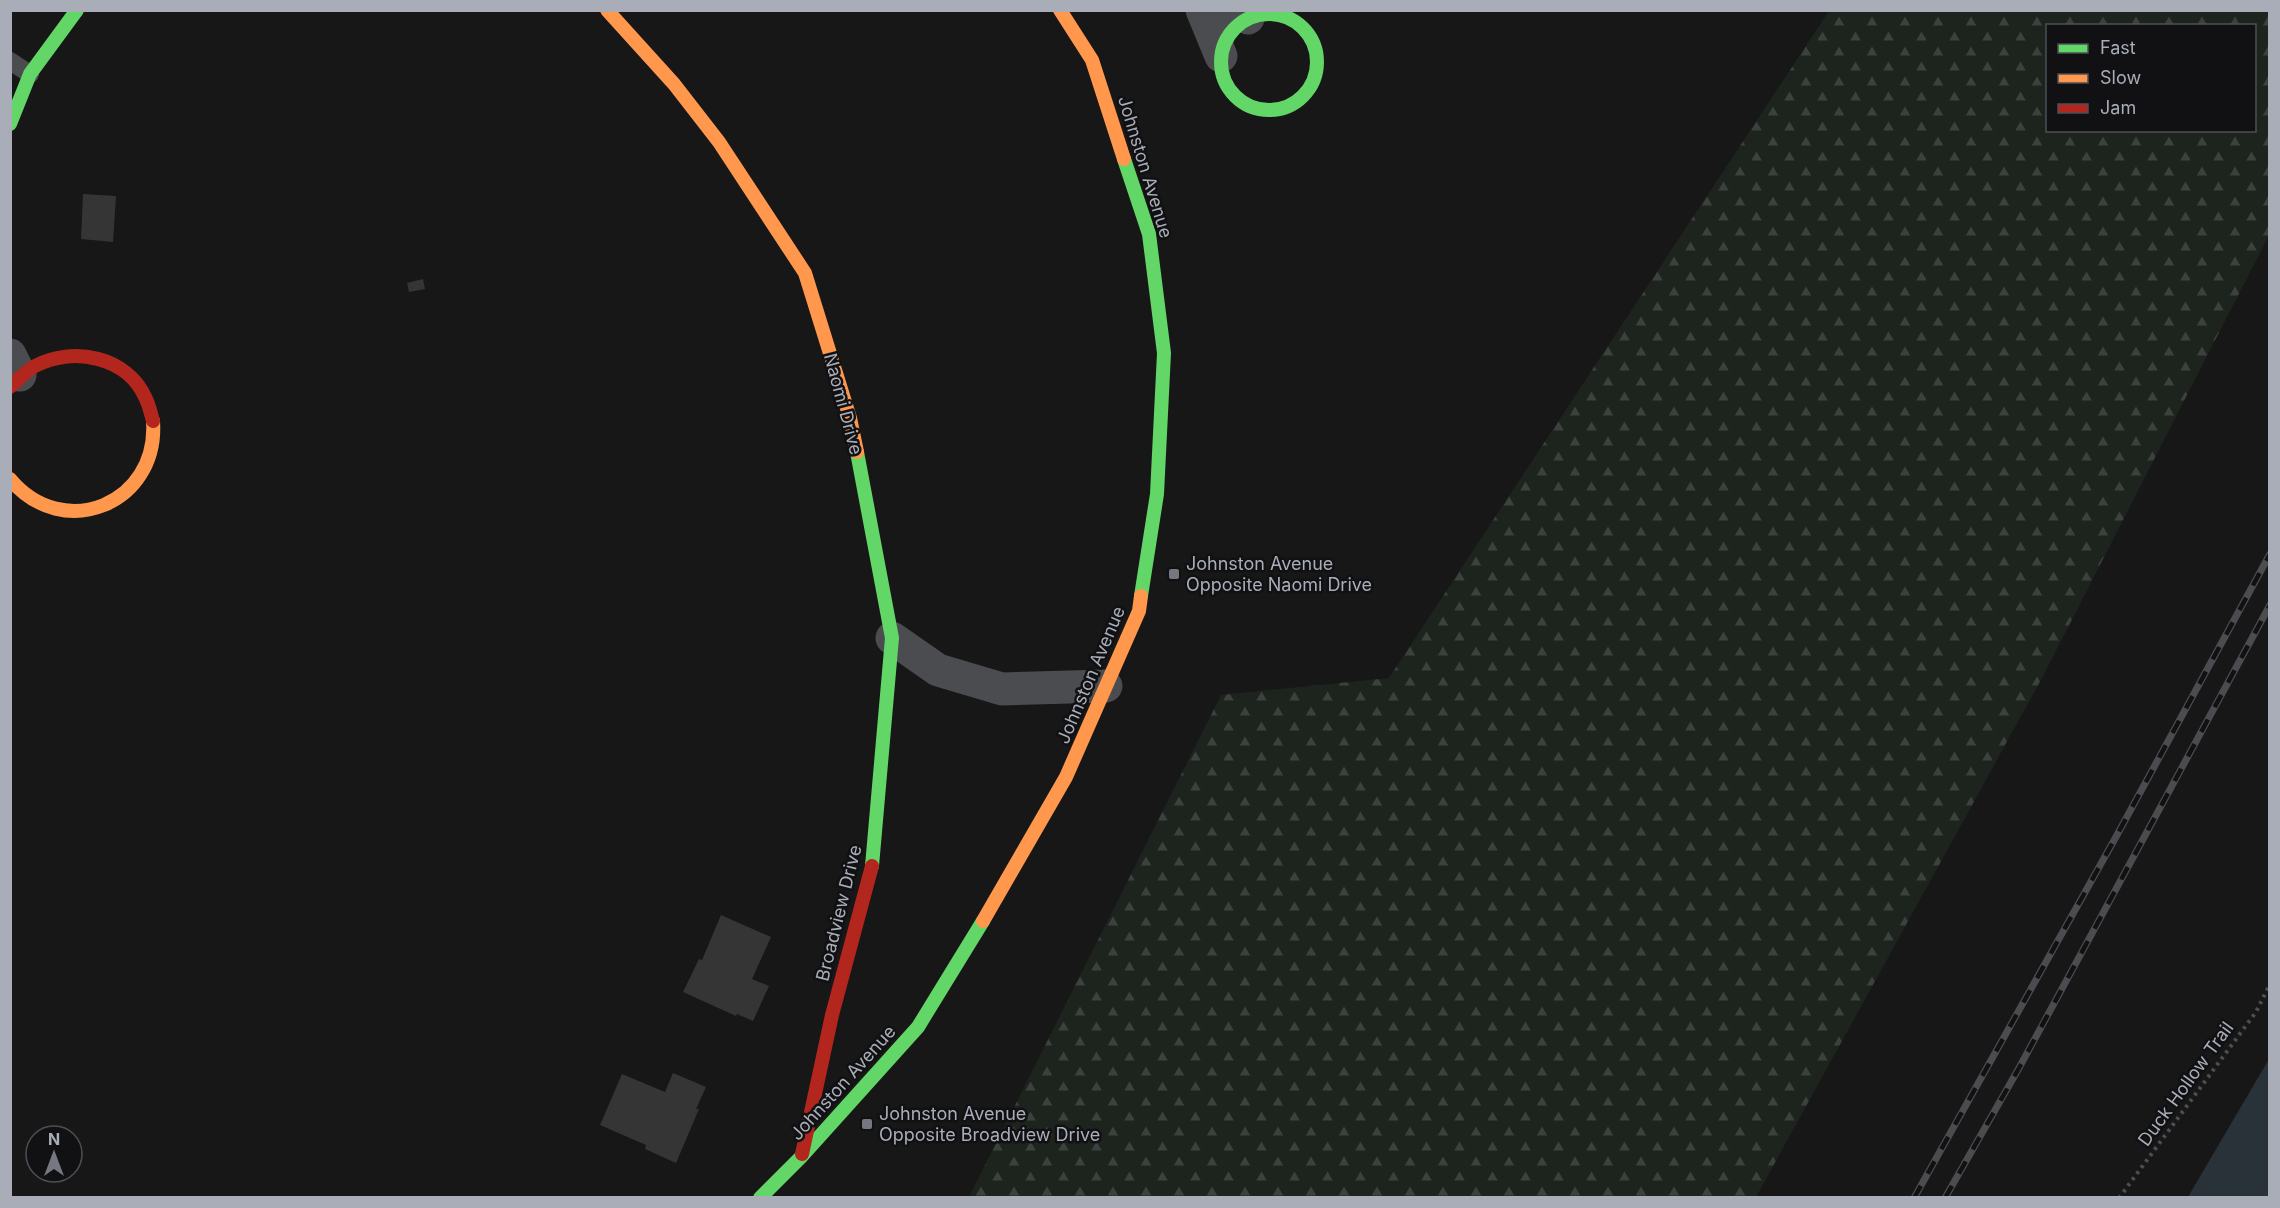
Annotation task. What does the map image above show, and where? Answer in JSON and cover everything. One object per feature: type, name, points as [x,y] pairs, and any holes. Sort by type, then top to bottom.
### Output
[{"type":"street","points":[[10,124],[30,74],[77,10]]},
{"type":"street","name":"Naomi Drive","points":[[607,10],[674,84],[719,142],[805,273],[850,418],[892,638]]},
{"type":"street","name":"Johnston Avenue","points":[[760,1197],[801,1157],[918,1027],[1009,879],[1066,777],[1139,611],[1156,494],[1164,353],[1149,234],[1092,60],[1060,10]]},
{"type":"street","points":[[1202,10],[1221,56]]},
{"type":"street","points":[[1240,14],[1281,15],[1296,22],[1308,34],[1316,48],[1318,65],[1314,80],[1306,93],[1294,103],[1280,109],[1264,110],[1250,106],[1237,98],[1227,86],[1222,72],[1221,56],[1225,41],[1235,28],[1240,14]]},
{"type":"street","points":[[10,479],[17,489],[38,504],[63,511],[88,511],[112,503],[132,488],[147,466],[154,440],[152,413],[140,388],[121,369],[97,357],[70,353],[43,360],[14,372]]},
{"type":"street","points":[[892,638],[938,670],[1002,689],[1106,686]]},
{"type":"street","name":"Broadview Drive","points":[[801,1157],[832,1016],[872,865],[892,638]]},
{"type":"lane","points":[[10,62],[30,74]]},
{"type":"path","name":"Duck Hollow Trail","points":[[2119,1197],[2256,1012],[2270,984]]},
{"type":"green space","points":[[1829,11],[2269,11],[2269,235],[2042,678],[1756,1197],[969,1197],[1221,695],[1389,678]]},
{"type":"shaded area","points":[[2269,1059],[2269,1197],[2188,1197]]},
{"type":"building","points":[[83,194],[116,196],[113,242],[81,239]]},
{"type":"building","points":[[423,279],[425,289],[409,292],[407,283]]},
{"type":"building","points":[[721,915],[771,937],[752,979],[769,986],[753,1021],[737,1014],[736,1016],[683,992],[699,959],[702,960]]},
{"type":"building","points":[[673,1073],[706,1087],[676,1163],[645,1149],[646,1145],[600,1125],[622,1074],[665,1092]]},
{"type":"railway","points":[[1914,1198],[2117,835],[2270,554]]},
{"type":"railway","points":[[1945,1198],[2019,1068],[2270,605]]},
{"type":"traffic: fast","points":[[10,124],[30,74],[77,10]]},
{"type":"traffic: fast","points":[[1269,14],[1287,18],[1303,28],[1313,44],[1317,62],[1313,80],[1303,96],[1287,106],[1269,110],[1251,106],[1235,96],[1225,80],[1221,62],[1225,44],[1235,28],[1251,18],[1269,14]]},
{"type":"traffic: fast","points":[[1124,159],[1149,234],[1164,353],[1157,494],[1141,596]]},
{"type":"traffic: fast","points":[[857,452],[892,638],[872,866]]},
{"type":"traffic: fast","points":[[760,1198],[801,1157],[918,1027],[983,921]]},
{"type":"traffic: slow","points":[[607,10],[674,84],[719,142],[805,273],[850,418],[857,452]]},
{"type":"traffic: slow","points":[[1060,10],[1092,60],[1124,159]]},
{"type":"traffic: slow","points":[[10,479],[32,498],[56,509],[80,511],[104,505],[124,493],[141,474],[151,450],[153,421]]},
{"type":"traffic: slow","points":[[983,921],[1066,777],[1139,611],[1141,596]]},
{"type":"traffic: jam","points":[[10,387],[32,368],[50,360],[82,356],[98,359],[113,364],[138,384],[147,401],[153,421]]},
{"type":"traffic: jam","points":[[802,1154],[832,1015],[872,866]]},
{"type":"place","name":"Johnston Avenue Opposite Naomi Drive","points":[[1174,574]]},
{"type":"place","name":"Johnston Avenue Opposite Broadview Drive","points":[[867,1124]]}]
